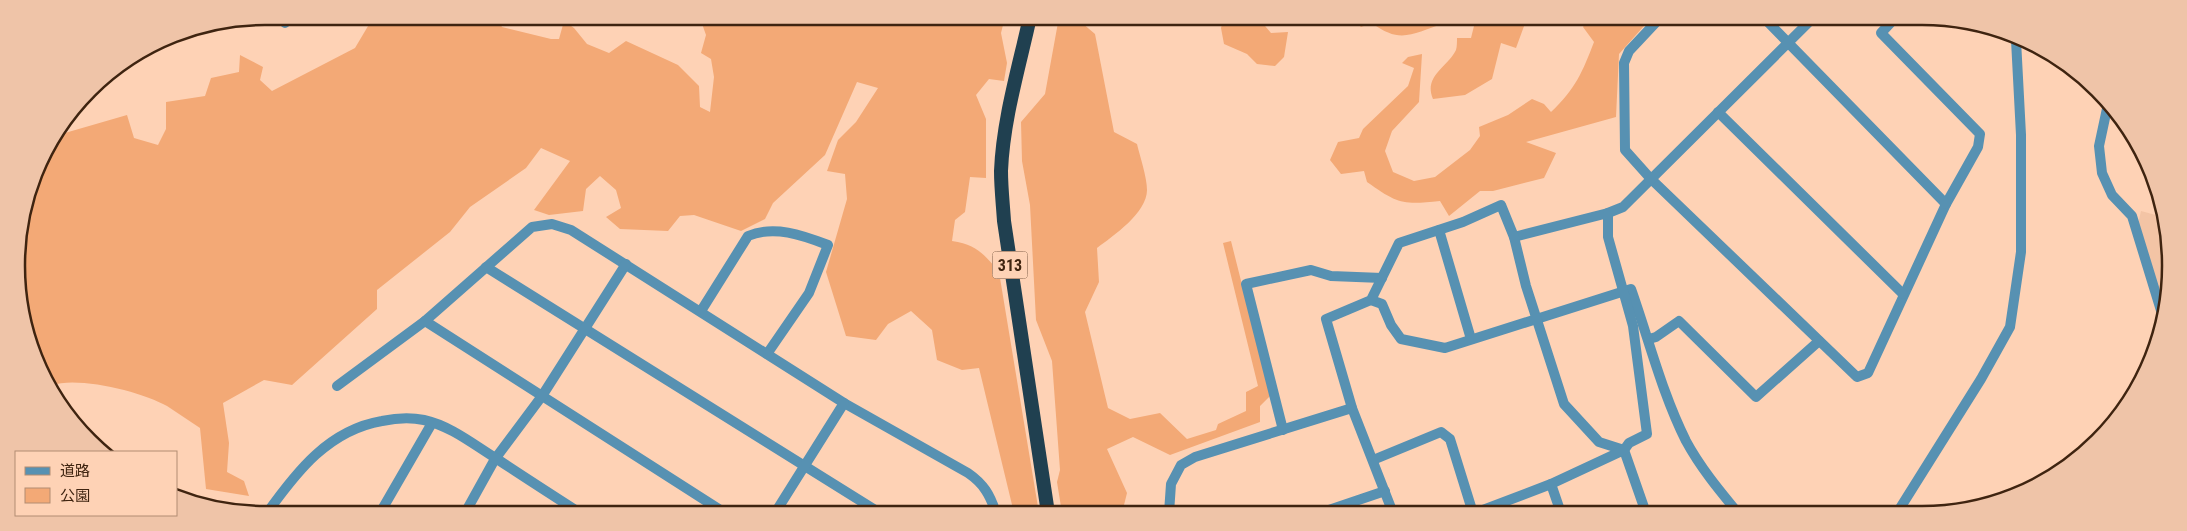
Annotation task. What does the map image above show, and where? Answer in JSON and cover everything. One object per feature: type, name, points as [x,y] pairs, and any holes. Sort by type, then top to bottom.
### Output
[{"type":"highway","name":"313","points":[[1028,25],[1001,170],[1004,221],[1047,506]]},
{"type":"street","points":[[1654,25],[1630,51],[1624,64],[1624,150],[1650,178],[1857,377],[1868,373],[1946,204],[1978,147],[1980,134],[1881,33],[1888,25]]},
{"type":"street","points":[[1771,25],[1946,204]]},
{"type":"street","points":[[1514,237],[1608,213],[1623,207],[1650,178],[1806,25]]},
{"type":"street","points":[[1901,506],[1981,379],[2010,327],[2021,252],[2021,135],[2016,44]]},
{"type":"street","points":[[1718,112],[1903,294]]},
{"type":"street","points":[[2106,112],[2099,146],[2102,173],[2112,195],[2132,216],[2159,303]]},
{"type":"street","points":[[1390,506],[1352,408],[1326,319],[1370,300],[1399,243],[1463,222],[1501,205],[1514,237],[1536,318],[1564,404],[1599,442],[1624,450]]},
{"type":"street","points":[[1493,506],[1551,484],[1624,450],[1629,443],[1647,434],[1633,326],[1608,237],[1608,213]]},
{"type":"street","points":[[337,386],[425,321],[532,227],[552,224],[571,230],[844,403],[975,478],[981,482],[990,495],[994,506]]},
{"type":"street","points":[[1439,230],[1471,339]]},
{"type":"street","points":[[701,311],[748,236],[757,232],[799,234],[828,245],[809,292],[768,354]]},
{"type":"street","points":[[470,506],[495,459],[542,396],[626,264]]},
{"type":"street","points":[[486,267],[869,506]]},
{"type":"street","points":[[1284,430],[1246,284],[1311,270],[1331,276],[1382,278]]},
{"type":"street","points":[[1370,300],[1382,304],[1391,325],[1401,339],[1445,348],[1631,289],[1649,339],[1664,390],[1687,442],[1713,484],[1732,506]]},
{"type":"street","points":[[425,321],[715,506]]},
{"type":"street","points":[[1649,339],[1656,337],[1679,321],[1756,397],[1820,341]]},
{"type":"street","points":[[779,506],[844,403]]},
{"type":"street","points":[[1169,506],[1171,484],[1181,465],[1195,456],[1352,408]]},
{"type":"street","points":[[272,506],[286,486],[314,455],[343,433],[372,423],[398,418],[424,420],[458,434],[569,506]]},
{"type":"street","points":[[384,506],[432,423]]},
{"type":"street","points":[[1373,460],[1441,432],[1450,439],[1472,506]]},
{"type":"street","points":[[1624,450],[1644,506]]},
{"type":"street","points":[[1551,484],[1559,506]]},
{"type":"street","points":[[1341,506],[1385,491]]},
{"type":"shaded area","points":[[2141,211],[2156,215],[2160,234],[2162,266],[2160,295],[2138,224]]},
{"type":"green space","points":[[369,25],[501,25],[502,27],[551,39],[559,39],[563,25],[570,25],[587,44],[609,53],[626,41],[678,65],[699,86],[700,107],[710,112],[714,77],[711,59],[701,53],[706,35],[702,25],[1003,25],[1001,33],[1007,63],[1004,81],[989,79],[976,95],[986,119],[986,178],[970,177],[965,212],[955,220],[952,241],[968,245],[979,251],[999,272],[1038,506],[1012,506],[979,368],[962,370],[937,360],[932,330],[911,311],[888,324],[876,340],[846,336],[826,272],[847,199],[845,174],[827,171],[838,140],[856,122],[878,88],[857,82],[825,155],[773,203],[765,219],[741,231],[694,215],[680,216],[668,231],[620,229],[606,217],[621,208],[616,190],[600,176],[586,189],[583,211],[549,215],[534,210],[570,161],[541,148],[526,168],[470,207],[450,232],[377,290],[377,309],[292,385],[264,380],[223,403],[229,443],[227,472],[244,481],[249,496],[206,489],[200,428],[167,406],[143,396],[111,387],[78,383],[56,384],[43,358],[33,328],[27,297],[25,266],[27,234],[33,203],[43,173],[65,133],[127,115],[134,138],[158,145],[166,129],[166,102],[205,96],[211,78],[239,72],[240,55],[263,67],[260,80],[272,91],[355,48]]},
{"type":"green space","points":[[1058,25],[1084,25],[1095,34],[1114,132],[1137,144],[1145,173],[1147,185],[1146,199],[1141,207],[1128,223],[1097,248],[1099,282],[1085,312],[1108,408],[1130,419],[1160,413],[1187,439],[1216,430],[1218,424],[1246,411],[1246,392],[1258,386],[1223,243],[1231,241],[1270,396],[1260,406],[1260,422],[1170,455],[1133,437],[1107,449],[1127,493],[1124,506],[1061,506],[1057,482],[1060,470],[1052,361],[1036,320],[1030,205],[1022,161],[1021,122],[1045,94]]},
{"type":"green space","points":[[1222,25],[1264,25],[1271,33],[1288,32],[1284,57],[1275,66],[1257,64],[1247,54],[1224,44]]},
{"type":"green space","points":[[1375,25],[1439,25],[1407,35],[1391,34]]},
{"type":"green space","points":[[1474,25],[1524,25],[1516,48],[1501,43],[1492,79],[1465,95],[1433,99],[1431,84],[1456,50],[1457,38],[1471,38]]},
{"type":"green space","points":[[1584,25],[1645,25],[1619,54],[1616,117],[1526,142],[1556,153],[1544,178],[1493,191],[1480,191],[1449,216],[1440,201],[1409,203],[1394,199],[1367,182],[1364,171],[1341,174],[1330,160],[1338,142],[1359,138],[1363,129],[1408,86],[1414,68],[1402,63],[1408,57],[1422,54],[1419,102],[1392,131],[1385,151],[1393,172],[1414,181],[1435,177],[1470,150],[1480,136],[1479,127],[1508,115],[1532,99],[1544,104],[1551,112],[1559,104],[1577,80],[1594,42],[1583,27]]}]
